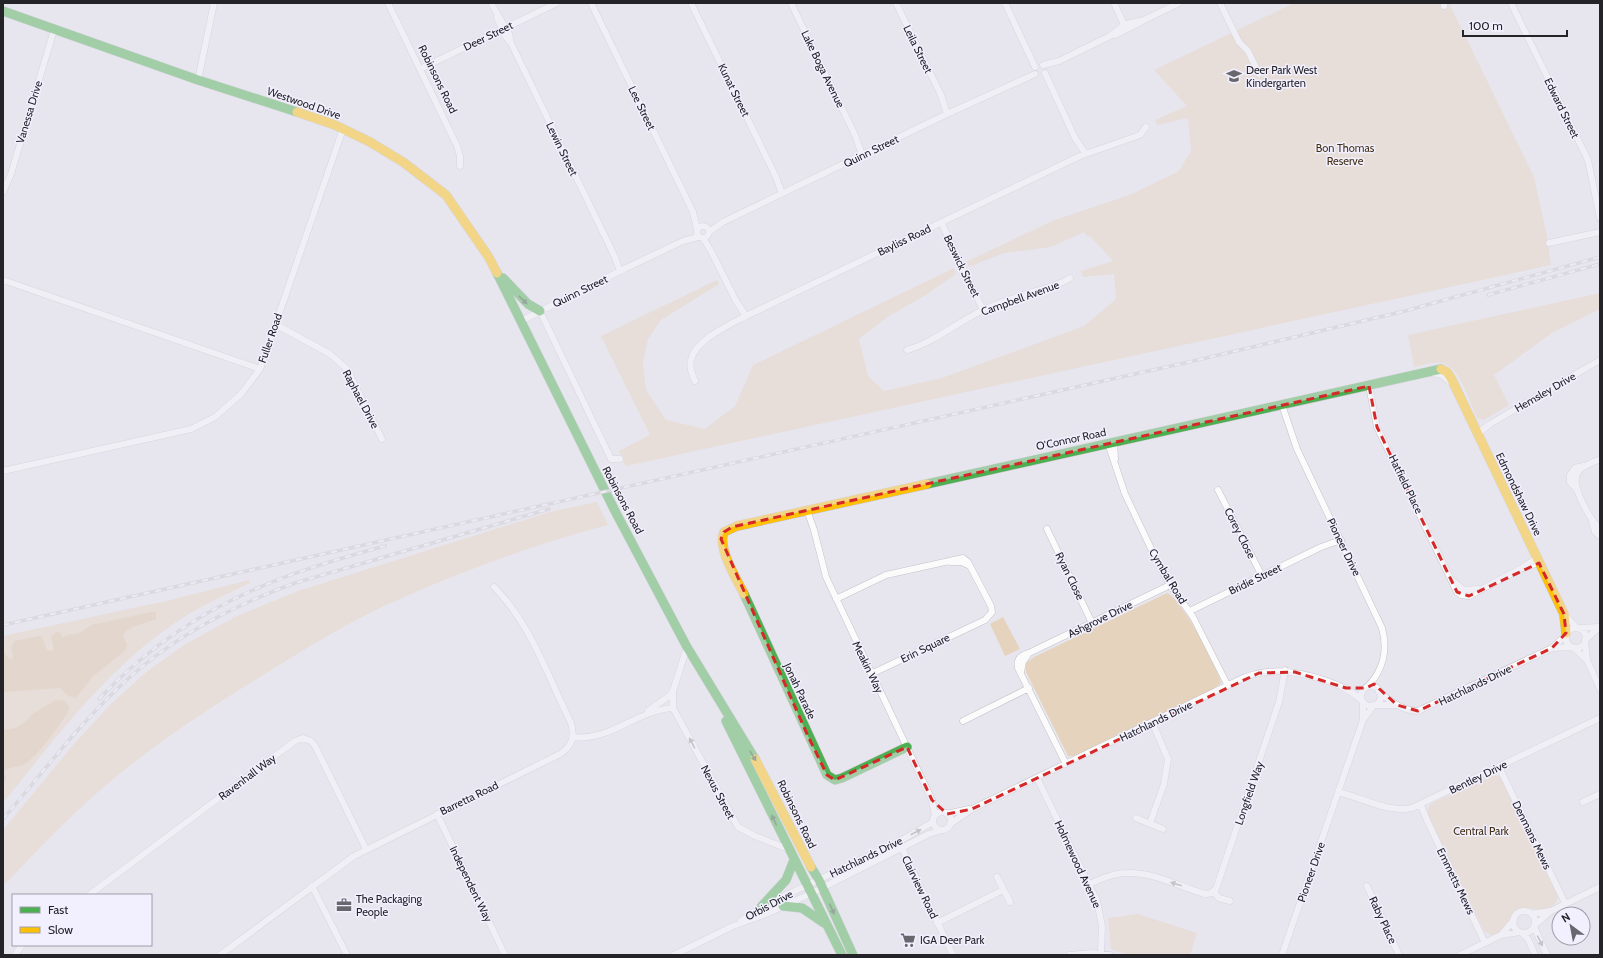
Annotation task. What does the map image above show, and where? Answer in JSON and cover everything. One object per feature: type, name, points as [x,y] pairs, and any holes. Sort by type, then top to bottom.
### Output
[{"type":"main road","name":"Westwood Drive","points":[[3,10],[54,30],[343,129],[370,142],[403,162],[434,185],[456,208],[491,262],[521,321]]},
{"type":"main road","points":[[491,262],[521,298],[540,311]]},
{"type":"main road","name":"Robinsons Road","points":[[521,321],[615,511],[687,647],[710,688],[765,776],[820,884],[853,955]]},
{"type":"main road","name":"O'Connor Road","points":[[722,534],[732,527],[810,509],[1369,386],[1438,369],[1443,373]]},
{"type":"main road","name":"Edmondshaw Drive","points":[[1443,373],[1451,378],[1453,385],[1564,614],[1566,634]]},
{"type":"main road","name":"Jonah Parade","points":[[722,534],[721,540],[723,549],[738,584],[807,734],[830,778],[835,780],[842,778],[907,747]]},
{"type":"main road","name":"Robinsons Road","points":[[710,688],[808,890],[842,955]]},
{"type":"main road","points":[[761,907],[788,879],[792,871],[794,860]]},
{"type":"main road","points":[[783,906],[802,908],[825,923]]},
{"type":"street","points":[[198,80],[214,3]]},
{"type":"street","name":"Robinsons Road","points":[[388,3],[457,146],[460,156],[460,166]]},
{"type":"street","name":"Lewin Street","points":[[491,3],[622,270]]},
{"type":"street","name":"Deer Street","points":[[420,69],[557,3]]},
{"type":"street","name":"Lee Street","points":[[592,3],[744,317]]},
{"type":"street","name":"Kunat Street","points":[[691,3],[784,193]]},
{"type":"street","name":"Lake Boga Avenue","points":[[791,3],[865,154]]},
{"type":"street","name":"Leila Street","points":[[896,3],[949,113]]},
{"type":"street","points":[[1005,3],[1028,51],[1050,88],[1082,155]]},
{"type":"street","points":[[1114,3],[1125,26]]},
{"type":"street","name":"Quinn Street","points":[[521,321],[622,270],[1059,61],[1110,36],[1125,26],[1138,24],[1179,3]]},
{"type":"street","points":[[1220,3],[1239,42],[1248,51],[1259,74]]},
{"type":"street","name":"Edward Street","points":[[1511,3],[1588,160],[1600,218]]},
{"type":"street","name":"Vanessa Drive","points":[[3,192],[11,174],[54,30]]},
{"type":"street","name":"Bayliss Road","points":[[695,381],[691,371],[690,361],[695,350],[703,342],[744,317],[1082,155],[1128,141],[1140,135],[1146,127]]},
{"type":"street","name":"Fuller Road","points":[[3,471],[191,429],[215,417],[241,394],[260,369],[343,129]]},
{"type":"street","name":"Beswick Street","points":[[941,222],[983,310]]},
{"type":"street","points":[[1549,243],[1600,232]]},
{"type":"street","name":"Campbell Avenue","points":[[907,350],[926,343],[951,327],[983,310],[1056,285],[1070,278]]},
{"type":"street","points":[[3,280],[260,369]]},
{"type":"street","name":"Robinsons Road","points":[[540,311],[611,459],[620,459]]},
{"type":"street","name":"Raphael Drive","points":[[275,324],[330,354],[346,369],[382,439]]},
{"type":"street","name":"Hemsley Drive","points":[[1476,432],[1600,360]]},
{"type":"street","name":"Hatfield Place","points":[[1369,386],[1378,427],[1452,580],[1464,590],[1480,589],[1538,560]]},
{"type":"street","name":"Pioneer Drive","points":[[1285,404],[1297,449],[1375,611],[1384,634],[1385,649],[1379,674],[1379,691]]},
{"type":"street","name":"Cymbal Road","points":[[1111,443],[1125,494],[1156,559],[1170,585],[1190,612],[1228,686]]},
{"type":"street","points":[[1600,459],[1587,465],[1576,476],[1577,490],[1592,520],[1600,530]]},
{"type":"street","name":"Corey Close","points":[[1218,490],[1262,576]]},
{"type":"street","name":"Meakin Way","points":[[810,509],[824,572],[932,800],[934,819]]},
{"type":"street","points":[[1592,520],[1595,532],[1600,536]]},
{"type":"street","name":"Ryan Close","points":[[1047,529],[1092,623]]},
{"type":"street","name":"Bridie Street","points":[[1190,612],[1340,538]]},
{"type":"street","name":"Erin Square","points":[[836,599],[886,575],[948,561],[962,562],[970,566],[987,601],[987,612],[979,622],[871,674]]},
{"type":"street","name":"Ashgrove Drive","points":[[1066,764],[1021,672],[1023,662],[1029,653],[1170,585]]},
{"type":"street","points":[[494,587],[515,610],[525,627],[571,723],[573,737]]},
{"type":"street","name":"Edmondshaw Drive","points":[[1564,614],[1577,628]]},
{"type":"street","points":[[1587,660],[1566,641],[1566,634],[1570,629],[1599,627]]},
{"type":"street","points":[[1574,648],[1580,646],[1599,627]]},
{"type":"street","points":[[1577,628],[1585,634],[1587,660],[1600,688]]},
{"type":"street","name":"Hatchlands Drive","points":[[1379,691],[1397,705],[1412,711],[1424,710],[1552,648],[1566,634]]},
{"type":"street","name":"Nexus Street","points":[[573,737],[594,738],[641,715],[669,696],[687,647]]},
{"type":"street","name":"Hatchlands Drive","points":[[1552,648],[1574,648]]},
{"type":"street","name":"Hatchlands Drive","points":[[950,824],[972,809],[1152,722],[1259,673],[1282,670],[1302,673],[1346,688],[1366,688]]},
{"type":"street","name":"Longfield Way","points":[[1214,891],[1217,887],[1274,718],[1281,692],[1282,670]]},
{"type":"street","name":"Pioneer Drive","points":[[1366,688],[1379,674]]},
{"type":"street","points":[[1374,687],[1379,691],[1380,698],[1375,705],[1369,706],[1363,702],[1361,695],[1366,688],[1374,687]]},
{"type":"street","points":[[964,720],[1029,688]]},
{"type":"street","name":"Hatchlands Drive","points":[[1346,688],[1363,702]]},
{"type":"street","name":"Nexus Street","points":[[672,691],[673,708],[738,827],[755,836],[788,849]]},
{"type":"street","name":"Pioneer Drive","points":[[1282,955],[1363,720],[1363,702]]},
{"type":"street","name":"Pioneer Drive","points":[[1363,720],[1375,705]]},
{"type":"street","name":"Hatchlands Drive","points":[[1375,705],[1397,705]]},
{"type":"street","name":"Nexus Street","points":[[641,715],[661,709],[673,708]]},
{"type":"street","name":"Bentley Drive","points":[[1339,790],[1389,808],[1402,810],[1420,805],[1600,718]]},
{"type":"street","points":[[1150,823],[1164,784],[1168,759],[1152,722]]},
{"type":"street","name":"Barretta Road","points":[[220,955],[354,856],[560,754],[567,749],[573,737]]},
{"type":"street","name":"Ravenhall Way","points":[[90,894],[288,746],[303,738],[311,741],[315,746],[366,849]]},
{"type":"street","name":"Denmans Mews","points":[[1499,767],[1565,903]]},
{"type":"street","name":"Holmewood Avenue","points":[[1037,778],[1089,884],[1100,912],[1102,926],[1101,953]]},
{"type":"street","points":[[1583,802],[1600,794]]},
{"type":"street","name":"Meakin Way","points":[[932,800],[946,813]]},
{"type":"street","name":"Emmetts Mews","points":[[1420,805],[1486,943]]},
{"type":"street","name":"Hatchlands Drive","points":[[946,813],[972,809]]},
{"type":"street","points":[[938,813],[946,813],[951,818],[950,824],[947,828],[942,830],[935,827],[934,819],[938,813]]},
{"type":"street","name":"Independent Way","points":[[437,814],[505,955]]},
{"type":"street","points":[[1136,818],[1163,829]]},
{"type":"street","name":"Hatchlands Drive","points":[[820,884],[898,842],[934,819]]},
{"type":"street","name":"Hatchlands Drive","points":[[820,884],[942,830]]},
{"type":"street","name":"Clairview Road","points":[[898,842],[953,955]]},
{"type":"street","points":[[1089,884],[1113,875],[1128,873],[1144,874],[1205,894],[1214,891],[1220,898],[1230,902]]},
{"type":"street","points":[[997,877],[1010,902]]},
{"type":"street","points":[[808,890],[820,884]]},
{"type":"street","points":[[312,886],[347,955]]},
{"type":"street","name":"Raby Place","points":[[1367,886],[1399,955]]},
{"type":"street","points":[[1560,906],[1600,886]]},
{"type":"street","name":"Orbis Drive","points":[[674,955],[733,926],[783,906],[808,890]]},
{"type":"street","name":"Orbis Drive","points":[[733,926],[761,907],[808,890]]},
{"type":"street","points":[[937,923],[1003,890]]},
{"type":"street","points":[[1501,935],[1520,913],[1526,912],[1532,914],[1551,911]]},
{"type":"street","points":[[1460,955],[1501,935],[1528,932],[1551,911]]},
{"type":"street","points":[[1532,914],[1534,926],[1547,955]]},
{"type":"street","points":[[1514,920],[1515,927],[1528,939],[1536,955]]},
{"type":"street","points":[[15,955],[21,946]]},
{"type":"street","points":[[1069,955],[1101,953],[1110,955]]},
{"type":"highlighted area","points":[[1369,386],[1377,427],[1457,592],[1469,596],[1539,563],[1564,614],[1566,633],[1552,648],[1418,711],[1397,705],[1374,684],[1366,688],[1346,688],[1295,672],[1259,673],[972,809],[947,814],[932,800],[907,747],[835,780],[827,775],[807,734],[721,539],[724,532],[732,527]]},
{"type":"green space","name":"Bon Thomas Reserve","points":[[1294,3],[1449,3],[1534,177],[1547,236],[1551,265],[626,466],[619,451],[650,435],[601,336],[717,280],[719,284],[661,320],[648,339],[643,362],[646,390],[666,420],[705,429],[735,406],[753,365],[954,268],[956,274],[924,296],[889,316],[859,339],[868,376],[884,391],[942,378],[1084,326],[1116,299],[1114,274],[1083,277],[1081,271],[1113,261],[1090,236],[1088,237],[1084,232],[1051,247],[1004,253],[969,267],[966,262],[1052,221],[1132,194],[1179,171],[1191,151],[1188,118],[1157,125],[1155,120],[1187,106],[1154,70]]},
{"type":"green space","points":[[1600,293],[1600,309],[1552,333],[1494,375],[1509,405],[1484,420],[1477,418],[1459,378],[1449,366],[1436,362],[1414,367],[1408,335]]},
{"type":"green space","points":[[597,502],[608,525],[504,557],[452,577],[382,607],[307,648],[231,695],[168,737],[108,783],[45,842],[3,886],[3,830],[73,745],[110,705],[145,673],[184,645],[237,616],[298,591],[550,512]]},
{"type":"green space","points":[[249,580],[250,583],[210,602],[172,625],[124,664],[102,685],[61,731],[3,803],[3,636],[166,601]]},
{"type":"green space","points":[[1167,593],[1173,597],[1190,620],[1207,649],[1221,683],[1211,691],[1075,756],[1068,756],[1026,672],[1026,663],[1034,657]]},
{"type":"green space","points":[[1003,617],[1020,649],[1005,656],[990,624]]},
{"type":"green space","name":"Central Park","points":[[1495,775],[1501,777],[1558,897],[1555,904],[1551,906],[1551,908],[1541,910],[1521,909],[1517,911],[1502,930],[1497,933],[1491,935],[1484,931],[1427,813],[1429,806],[1432,803]]},
{"type":"green space","points":[[1138,914],[1197,933],[1190,955],[1128,955],[1111,949],[1108,918]]},
{"type":"shaded area","points":[[152,612],[156,613],[156,619],[132,627],[125,632],[123,637],[127,644],[126,650],[92,677],[76,698],[69,696],[60,688],[3,692],[3,651],[9,659],[13,658],[11,647],[14,641],[41,636],[47,650],[50,651],[54,649],[51,636],[57,632],[61,633],[62,638],[67,635],[78,634],[92,625]]},
{"type":"shaded area","points":[[56,700],[65,701],[69,707],[68,712],[48,740],[30,760],[22,765],[4,771],[6,779],[3,786],[3,730],[16,728],[28,720],[31,715]]},
{"type":"railway","points":[[3,625],[1189,362],[1405,311],[1600,257]]},
{"type":"railway","points":[[1488,295],[1600,264]]},
{"type":"railway","points":[[3,819],[64,746],[113,693],[130,677],[168,647],[208,622],[251,601],[295,583],[549,509]]},
{"type":"railway","points":[[99,699],[131,668],[163,642],[196,620],[230,601],[304,570],[385,546]]},
{"type":"traffic: fast","points":[[3,11],[198,80],[297,112]]},
{"type":"traffic: fast","points":[[497,273],[615,511],[687,647],[755,759]]},
{"type":"traffic: fast","points":[[503,278],[528,304],[540,311]]},
{"type":"traffic: fast","points":[[927,484],[1441,369]]},
{"type":"traffic: fast","points":[[744,594],[827,775],[835,780],[842,778],[907,747]]},
{"type":"traffic: fast","points":[[726,721],[842,955]]},
{"type":"traffic: fast","points":[[761,907],[786,880],[794,860]]},
{"type":"traffic: fast","points":[[811,867],[819,880],[853,955]]},
{"type":"traffic: fast","points":[[783,906],[802,908],[824,923]]},
{"type":"traffic: slow","points":[[297,112],[335,125],[370,142],[403,162],[446,195],[488,256],[497,273]]},
{"type":"traffic: slow","points":[[1441,369],[1447,372],[1451,378],[1564,614],[1566,633]]},
{"type":"traffic: slow","points":[[744,594],[732,572],[725,554],[723,546],[724,532],[737,526],[927,484]]},
{"type":"traffic: slow","points":[[755,759],[811,867]]},
{"type":"place","name":"Deer Park West Kindergarten","points":[[1234,76]]},
{"type":"place","name":"The Packaging People","points":[[344,905]]},
{"type":"place","name":"IGA Deer Park","points":[[908,940]]}]
